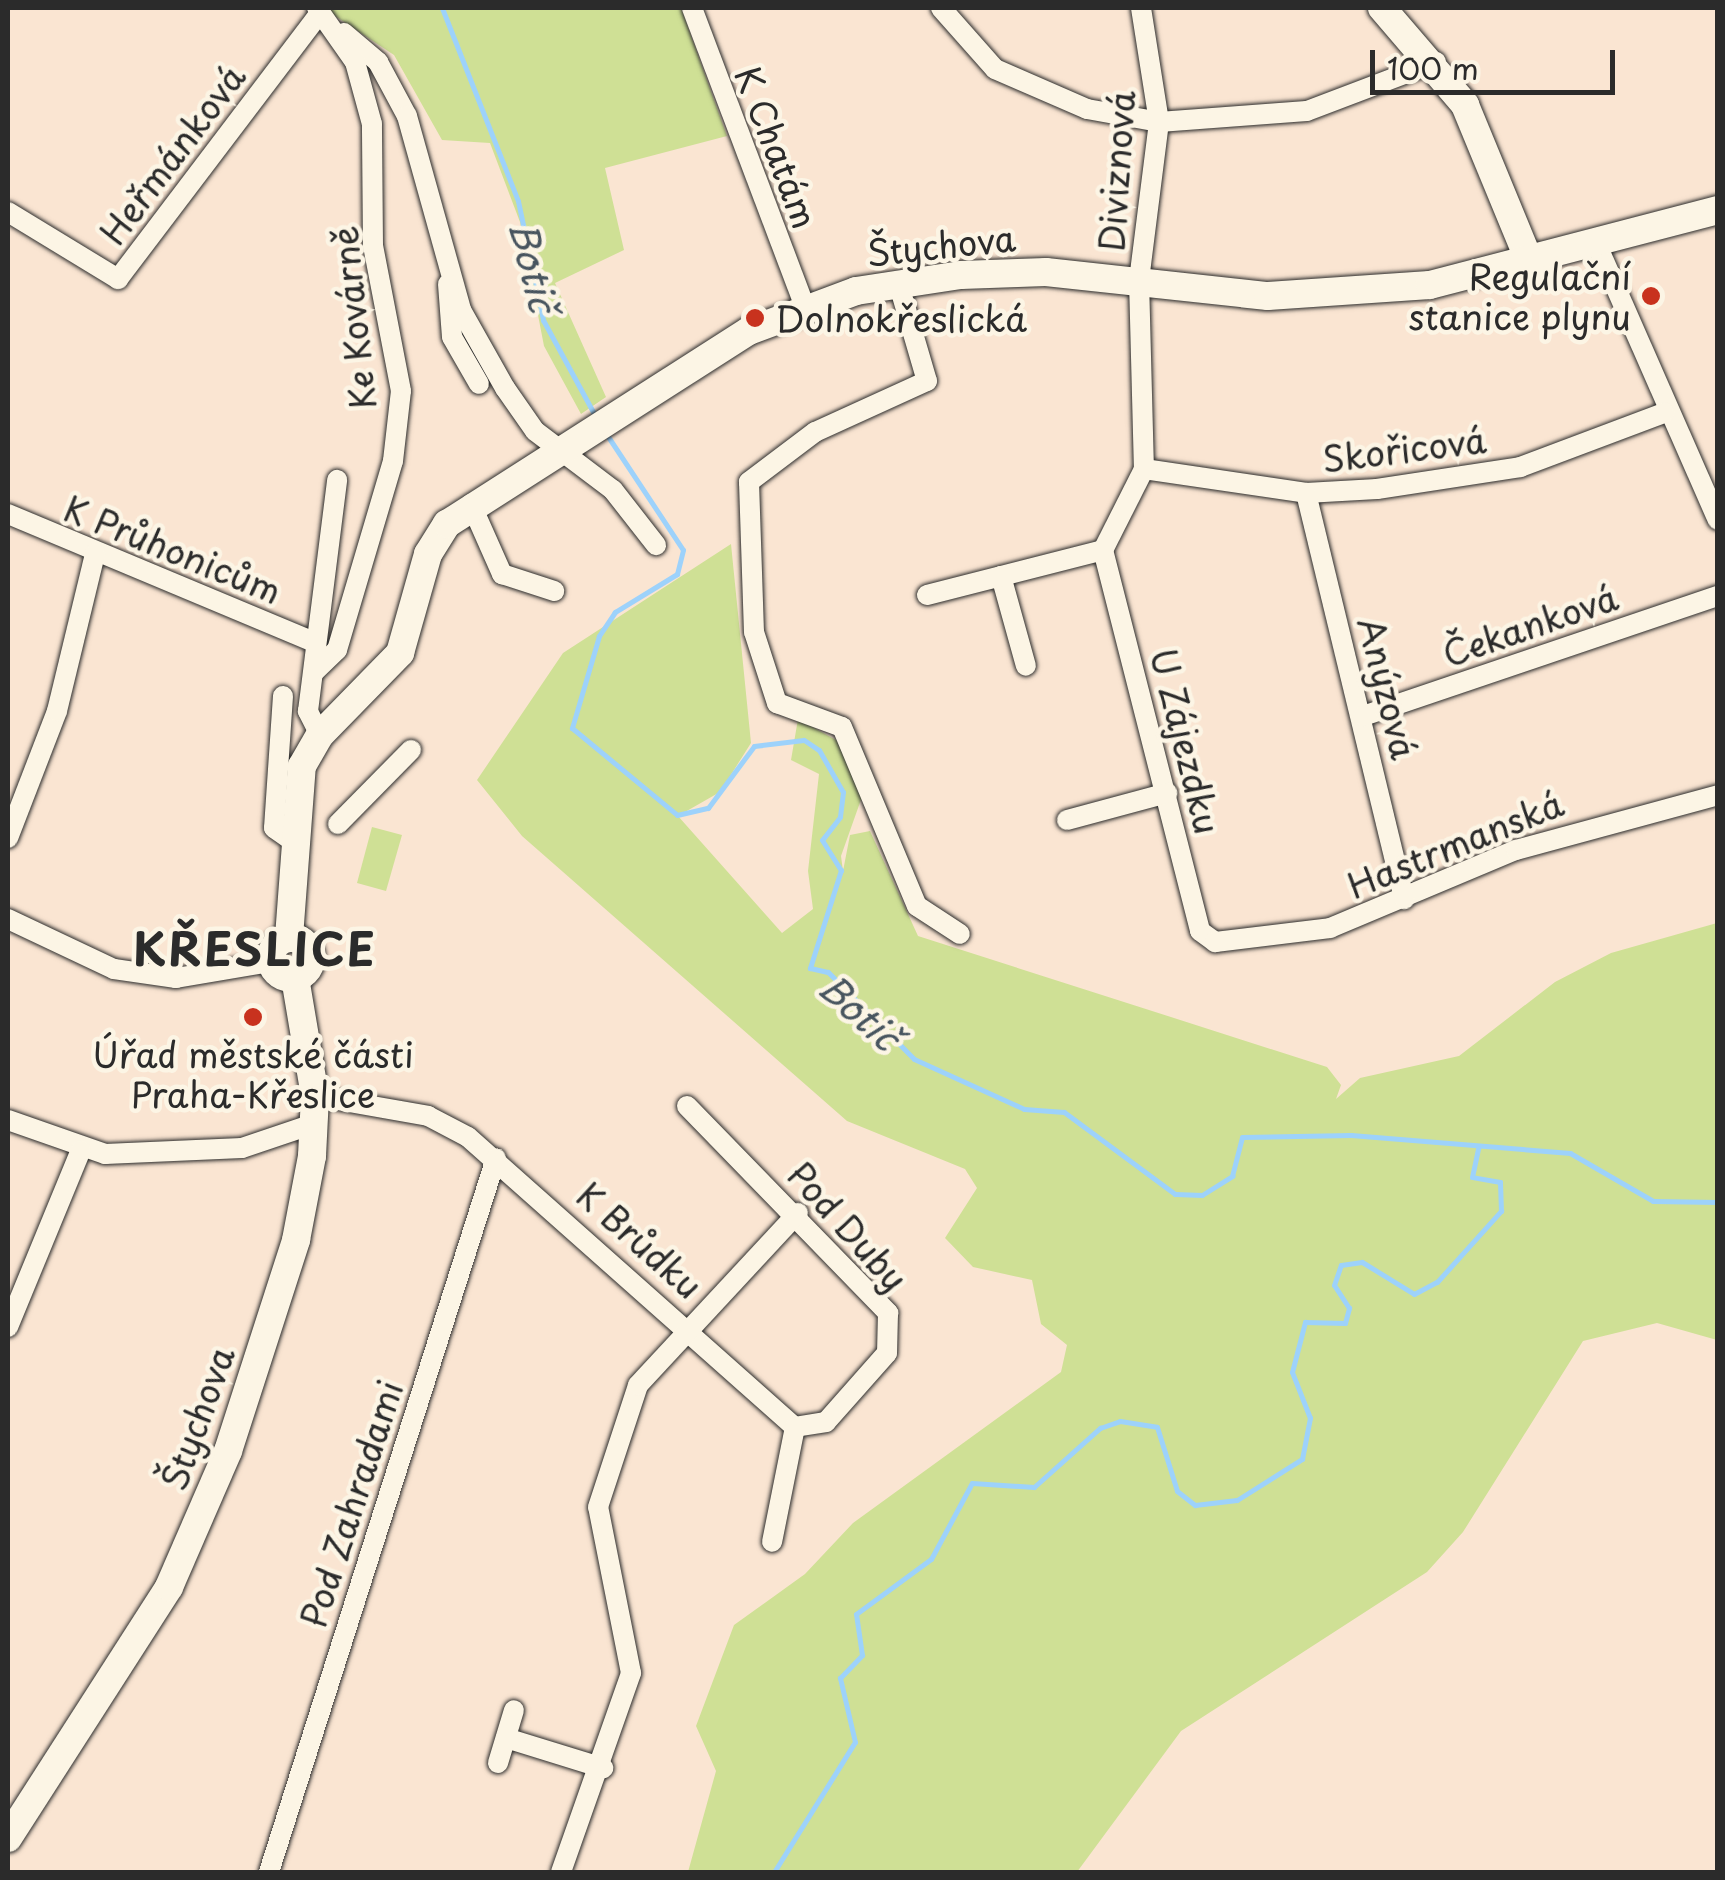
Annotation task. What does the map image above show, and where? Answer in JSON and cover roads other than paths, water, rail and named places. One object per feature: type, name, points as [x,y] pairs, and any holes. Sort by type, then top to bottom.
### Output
[{"type":"street","name":"K Chatám","points":[[692,8],[805,308]]},
{"type":"street","points":[[941,8],[996,68],[1087,109],[1159,122],[1307,112],[1436,62]]},
{"type":"street","name":"Diviznová","points":[[1139,280],[1159,122],[1140,8]]},
{"type":"street","points":[[1382,8],[1436,62],[1492,159],[1528,258]]},
{"type":"street","points":[[319,10],[378,62],[400,103],[452,268],[461,310],[505,388],[535,430],[567,442],[656,544]]},
{"type":"street","name":"Heřmánková","points":[[8,212],[118,279],[319,10]]},
{"type":"street","name":"Ke Kovárně","points":[[314,672],[337,650],[393,461],[401,390],[373,246],[372,124],[355,62],[319,10]]},
{"type":"street","name":"Štychova","points":[[8,1838],[160,1603],[212,1495],[296,1240],[314,1110],[283,970],[312,958],[289,937],[292,840],[302,766],[320,734],[400,653],[428,554],[471,504],[608,416],[805,308],[898,282],[1046,272],[1349,295],[1598,246],[1718,210]]},
{"type":"street","points":[[1598,246],[1664,413],[1718,520]]},
{"type":"street","points":[[452,268],[447,318],[479,384]]},
{"type":"street","points":[[928,595],[1103,550],[1144,469],[1139,280]]},
{"type":"street","points":[[898,282],[927,381],[815,432],[749,482],[754,632],[776,703],[842,727],[917,906],[960,934]]},
{"type":"street","name":"Skořicová","points":[[1144,469],[1306,493],[1520,467],[1664,413]]},
{"type":"street","points":[[320,734],[308,711],[337,480]]},
{"type":"street","name":"Anýzová","points":[[1306,493],[1363,716],[1404,899]]},
{"type":"street","points":[[471,504],[502,574],[554,590]]},
{"type":"street","name":"K Průhonicům","points":[[8,514],[95,554],[314,642]]},
{"type":"street","name":"U Zájezdku","points":[[1103,550],[1200,931],[1215,942]]},
{"type":"street","points":[[8,838],[57,711],[95,554]]},
{"type":"street","points":[[1001,576],[1026,666]]},
{"type":"street","name":"Čekanková","points":[[1363,716],[1718,596]]},
{"type":"street","points":[[283,696],[274,828],[292,840]]},
{"type":"street","points":[[338,824],[411,750]]},
{"type":"street","points":[[1067,820],[1167,794]]},
{"type":"street","name":"Hastrmanská","points":[[1215,942],[1330,928],[1558,835],[1718,795]]},
{"type":"street","points":[[8,920],[114,969],[176,978],[283,970]]},
{"type":"street","name":"Pod Duby","points":[[688,1106],[882,1302],[892,1330],[887,1353],[826,1422],[795,1426]]},
{"type":"street","points":[[8,1120],[81,1150],[242,1148],[314,1110]]},
{"type":"street","name":"K Brůdku","points":[[314,1110],[428,1116],[496,1158],[795,1426]]},
{"type":"street","points":[[8,1327],[81,1150]]},
{"type":"street","name":"Pod Zahradami","points":[[270,1872],[496,1158]]},
{"type":"street","points":[[561,1872],[603,1768],[633,1646],[598,1507],[638,1385],[798,1214]]},
{"type":"street","points":[[772,1542],[795,1426]]},
{"type":"street","points":[[498,1763],[514,1710]]},
{"type":"street","points":[[506,1738],[603,1768]]},
{"type":"waterway","name":"Botič","points":[[442,8],[518,201],[543,320],[597,419]]},
{"type":"waterway","name":"Botič","points":[[605,432],[683,550],[677,574],[615,612],[599,636],[572,728],[677,815],[708,808],[754,746],[804,740],[819,750],[843,792],[840,817],[822,840],[841,870],[810,968],[828,972],[914,1059],[1024,1109],[1064,1112],[1175,1194],[1202,1195],[1232,1176],[1242,1137],[1351,1135],[1570,1153],[1653,1201],[1718,1202]]},
{"type":"waterway","points":[[774,1872],[855,1742],[840,1678],[862,1655],[856,1614],[931,1559],[972,1483],[1034,1487],[1100,1428],[1120,1421],[1157,1427],[1177,1491],[1195,1505],[1237,1500],[1302,1459],[1310,1418],[1292,1372],[1305,1322],[1345,1323],[1349,1308],[1334,1285],[1341,1265],[1362,1262],[1414,1294],[1437,1282],[1501,1211],[1500,1182],[1472,1177],[1478,1148]]},
{"type":"place","name":"Regulační stanice plynu","points":[[1651,296]]},
{"type":"place","name":"Dolnokřeslická","points":[[755,318]]},
{"type":"place","name":"Úřad městské části Praha-Křeslice","points":[[253,1017]]},
{"type":"district","name":"KŘESLICE","points":[[255,948]]}]
